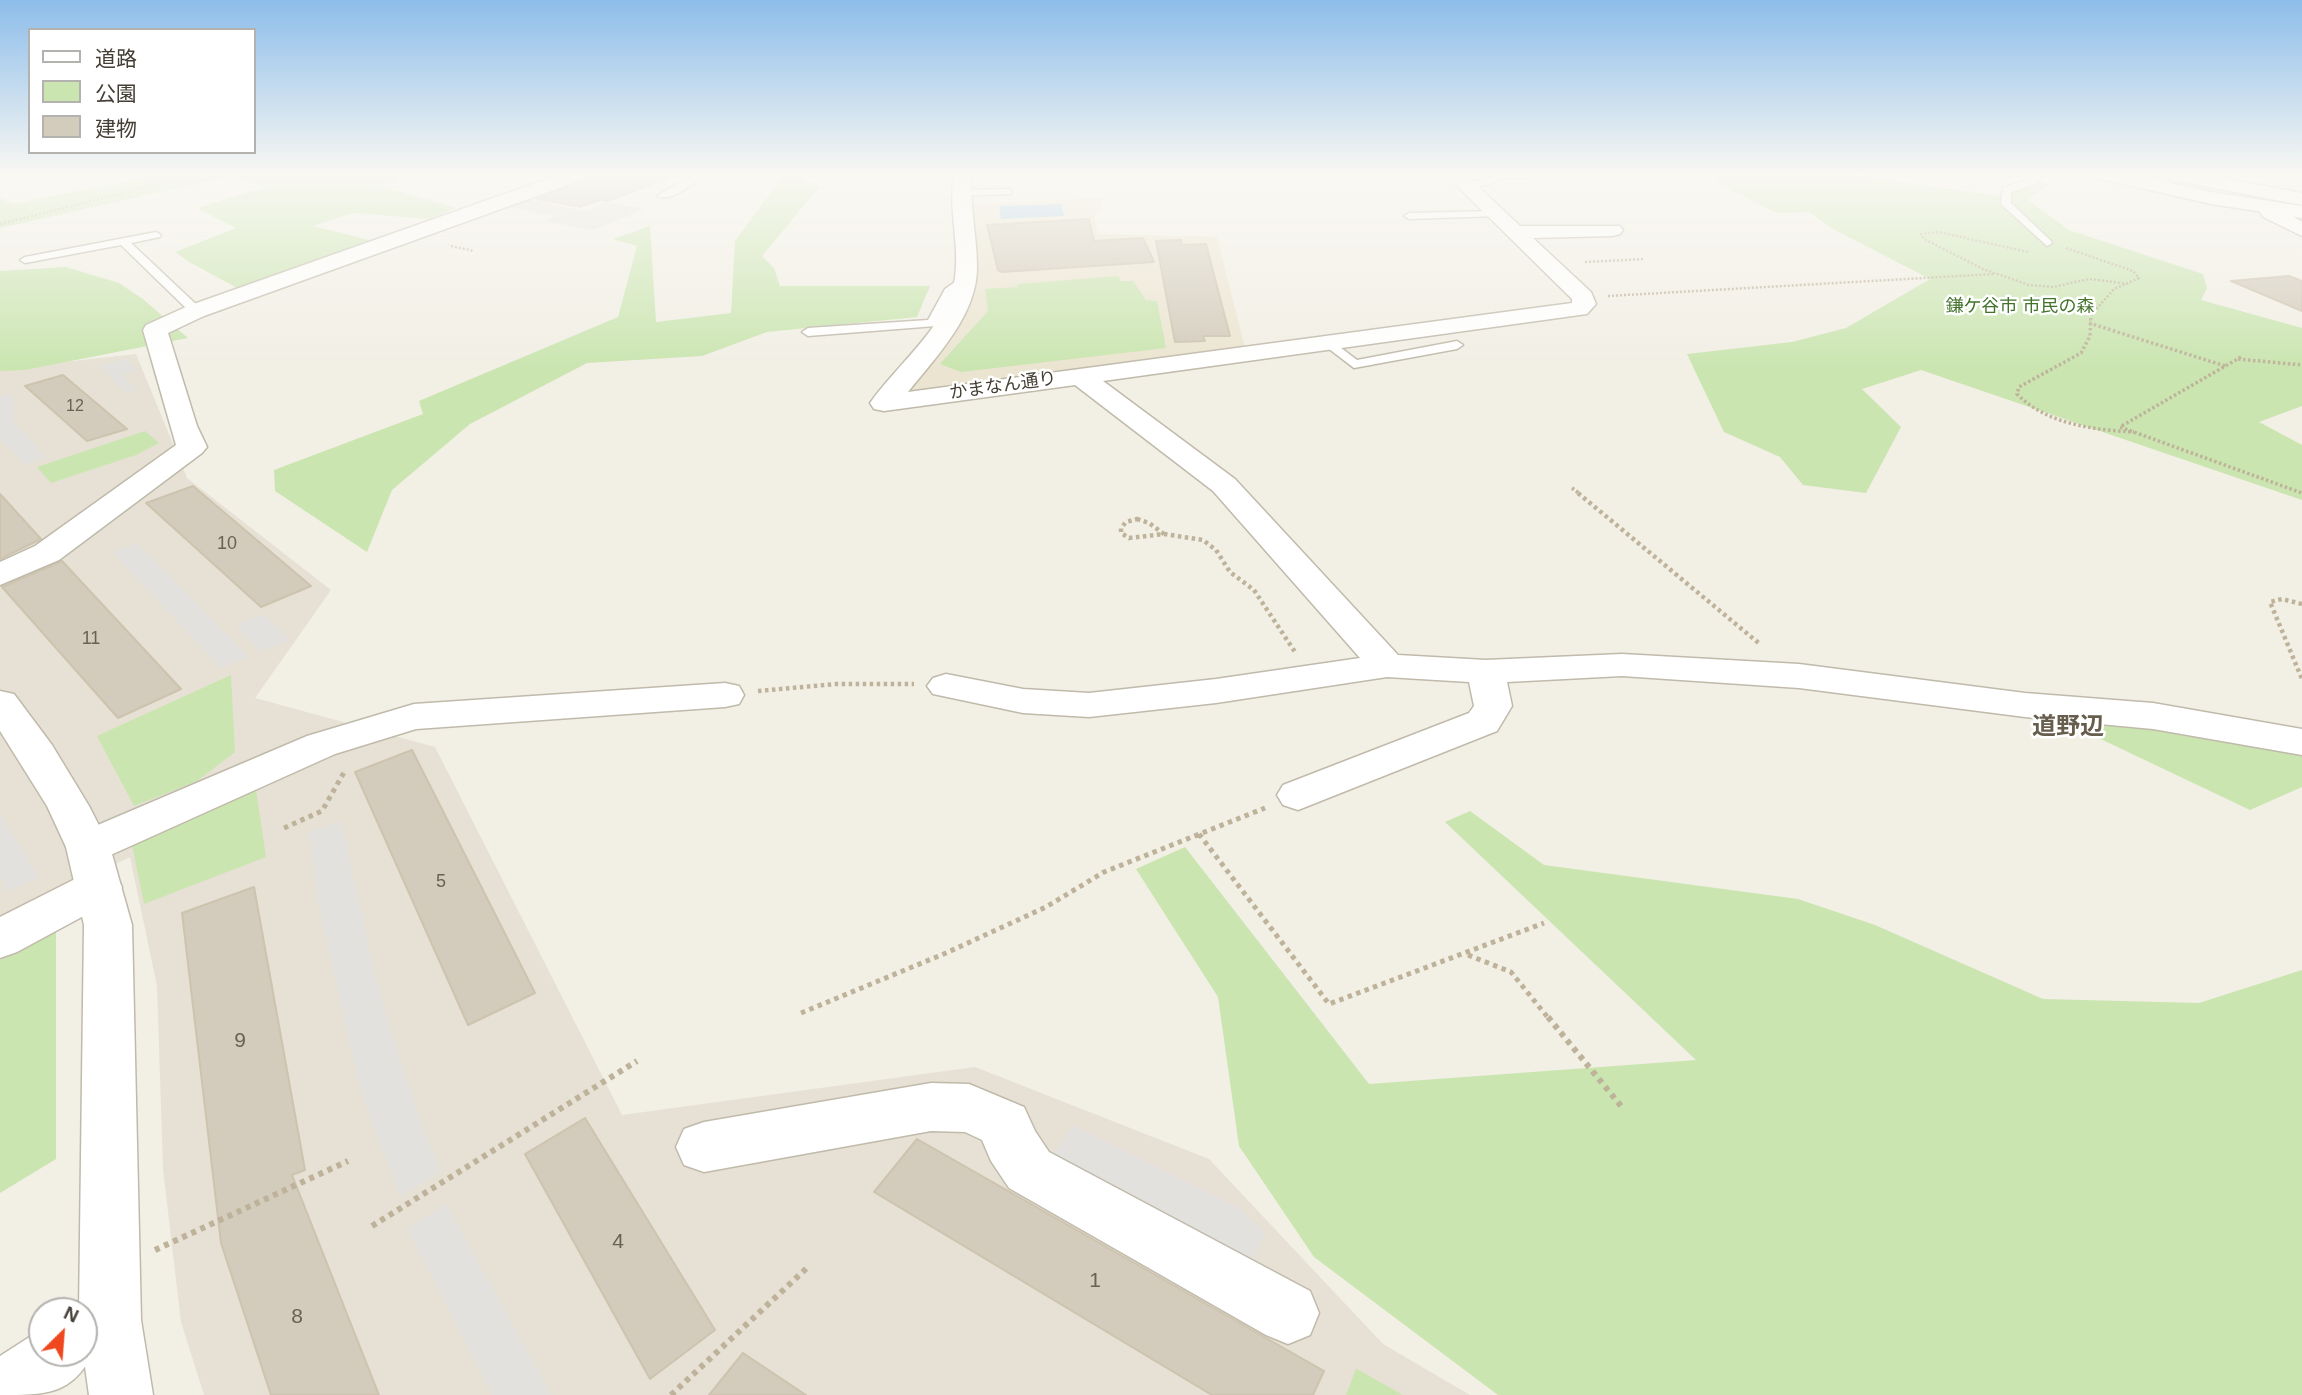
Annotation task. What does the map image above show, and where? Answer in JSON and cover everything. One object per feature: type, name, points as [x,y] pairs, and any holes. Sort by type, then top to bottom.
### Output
[{"type":"street","points":[[0,575],[47,553],[192,447],[183,426],[155,330],[196,311],[398,239]]},
{"type":"street","name":"かまなん通り","points":[[964,239],[966,279],[953,311],[936,340],[884,403],[1078,375],[1224,485],[1387,666]]},
{"type":"street","points":[[1078,375],[1579,309],[1584,304],[1583,297],[1521,239]]},
{"type":"street","points":[[946,686],[1023,701],[1089,705],[1216,691],[1387,666],[1486,672],[1622,665],[1799,676],[2025,705],[2153,716],[2302,742]]},
{"type":"street","points":[[1298,795],[1483,722],[1493,706],[1486,672]]},
{"type":"street","points":[[6,923],[93,867],[321,745],[414,717],[725,695]]},
{"type":"street","points":[[0,703],[38,755],[68,806],[93,867],[107,925],[87,1297]]},
{"type":"street","points":[[704,1147],[931,1107],[969,1108],[1005,1124],[1012,1143],[1028,1170],[1288,1313]]},
{"type":"street","points":[[98,1358],[121,1395]]},
{"type":"street","points":[[0,1394],[40,1367]]},
{"type":"lane","points":[[25,260],[133,239]]},
{"type":"lane","points":[[2043,239],[2047,243]]},
{"type":"lane","points":[[123,241],[196,311]]},
{"type":"lane","points":[[808,332],[932,323],[947,293],[957,283],[966,279]]},
{"type":"lane","points":[[1328,342],[1354,364],[1457,345]]},
{"type":"path","points":[[1924,239],[1996,274],[2024,284],[2045,287],[2076,281],[2130,284]]},
{"type":"path","points":[[1969,239],[2027,253],[2040,251],[2047,243],[2133,271],[2139,278],[2114,289],[2091,312],[2090,336],[2081,354],[2019,387],[2017,394],[2023,403],[2046,414],[2087,427],[2134,432]]},
{"type":"path","points":[[1545,264],[1645,259]]},
{"type":"path","points":[[1583,297],[1996,274]]},
{"type":"path","points":[[2089,323],[2225,366]]},
{"type":"path","points":[[2302,365],[2239,358],[2120,427],[2302,493]]},
{"type":"path","points":[[1572,488],[1799,676]]},
{"type":"path","points":[[1164,534],[1151,521],[1139,519],[1125,522],[1121,528],[1121,533],[1129,538],[1164,534],[1203,540],[1216,550],[1230,572],[1254,590],[1311,676]]},
{"type":"path","points":[[2302,604],[2282,599],[2270,602],[2302,679]]},
{"type":"path","points":[[725,695],[804,685],[876,682],[946,686]]},
{"type":"path","points":[[284,828],[322,811],[340,778]]},
{"type":"path","points":[[801,1013],[946,953],[1046,907],[1104,872],[1298,795]]},
{"type":"path","points":[[1199,834],[1329,1004],[1544,923]]},
{"type":"path","points":[[1467,954],[1511,972],[1620,1106]]},
{"type":"path","points":[[372,1226],[636,1061]]},
{"type":"path","points":[[155,1251],[348,1161]]},
{"type":"path","points":[[671,1395],[809,1266]]},
{"type":"shaded area","points":[[966,239],[1218,239],[1245,348],[904,394],[963,311]]},
{"type":"shaded area","points":[[136,354],[187,478],[331,590],[255,698],[435,747],[622,1115],[975,1067],[1209,1159],[1383,1344],[1470,1395],[204,1395],[181,1322],[163,1169],[157,986],[130,857],[0,921],[0,369]]},
{"type":"shaded area","points":[[126,359],[137,371],[123,375],[137,389],[126,393],[100,366]]},
{"type":"shaded area","points":[[13,393],[14,422],[46,457],[25,464],[0,439],[0,396]]},
{"type":"shaded area","points":[[137,543],[249,657],[221,668],[112,552]]},
{"type":"shaded area","points":[[264,614],[290,640],[260,652],[236,625]]},
{"type":"shaded area","points":[[0,814],[39,877],[8,892],[0,878]]},
{"type":"shaded area","points":[[341,821],[376,979],[403,1072],[440,1172],[400,1197],[361,1092],[319,907],[309,832]]},
{"type":"shaded area","points":[[1073,1125],[1239,1208],[1266,1233],[1252,1261],[1051,1158]]},
{"type":"shaded area","points":[[446,1204],[551,1395],[493,1395],[407,1229]]},
{"type":"green space","points":[[208,239],[365,239],[397,247],[252,296],[175,252]]},
{"type":"green space","points":[[613,239],[651,239],[656,322],[731,313],[735,241],[776,239],[762,256],[774,268],[780,286],[930,286],[917,317],[767,332],[702,356],[587,363],[470,424],[392,490],[367,552],[275,491],[274,470],[423,414],[419,401],[618,317],[637,246]]},
{"type":"green space","name":"鎌ケ谷市 市民の森","points":[[1853,239],[2097,239],[2203,274],[2207,288],[2201,300],[2302,328],[2302,406],[2259,422],[2302,445],[2302,500],[1921,370],[1862,389],[1901,427],[1866,493],[1803,485],[1780,457],[1724,432],[1687,354],[1792,342],[1846,328],[1930,279]]},
{"type":"green space","points":[[66,267],[119,283],[143,299],[188,338],[25,370],[0,371],[0,271]]},
{"type":"green space","points":[[1119,276],[1120,281],[1133,281],[1146,300],[1157,301],[1166,348],[961,372],[940,364],[988,311],[985,289]]},
{"type":"green space","points":[[145,431],[159,443],[136,455],[51,483],[37,467]]},
{"type":"green space","points":[[231,675],[235,752],[197,781],[134,806],[97,736]]},
{"type":"green space","points":[[2048,714],[2302,745],[2302,787],[2250,810]]},
{"type":"green space","points":[[255,783],[266,857],[144,904],[131,840]]},
{"type":"green space","points":[[1470,811],[1544,865],[1798,899],[1875,925],[2043,999],[2199,1003],[2302,970],[2302,1395],[1498,1395],[1314,1257],[1239,1146],[1218,997],[1136,869],[1185,847],[1369,1084],[1696,1060],[1445,822]]},
{"type":"green space","points":[[56,931],[56,1159],[0,1193],[0,960]]},
{"type":"green space","points":[[1357,1369],[1403,1395],[1346,1395]]},
{"type":"building","points":[[990,239],[1144,239],[1154,262],[1002,272],[998,270]]},
{"type":"building","points":[[1181,240],[1182,245],[1206,244],[1230,336],[1203,336],[1205,341],[1175,342],[1156,241]]},
{"type":"building","points":[[2289,276],[2302,281],[2302,311],[2231,281]]},
{"type":"building","points":[[63,375],[127,429],[87,441],[25,386]]},
{"type":"building","points":[[193,486],[311,586],[261,607],[146,503]]},
{"type":"building","points":[[0,494],[41,539],[0,559]]},
{"type":"building","points":[[62,561],[181,689],[118,718],[2,587]]},
{"type":"building","points":[[412,750],[535,993],[468,1025],[355,772]]},
{"type":"building","points":[[254,887],[305,1170],[292,1175],[379,1395],[271,1395],[221,1243],[182,913]]},
{"type":"building","points":[[585,1118],[715,1330],[650,1379],[525,1154]]},
{"type":"building","points":[[917,1139],[1324,1371],[1313,1395],[1212,1395],[874,1192]]},
{"type":"building","points":[[743,1353],[806,1395],[709,1395]]},
{"type":"district","name":"道野辺","points":[[2068,727]]}]
